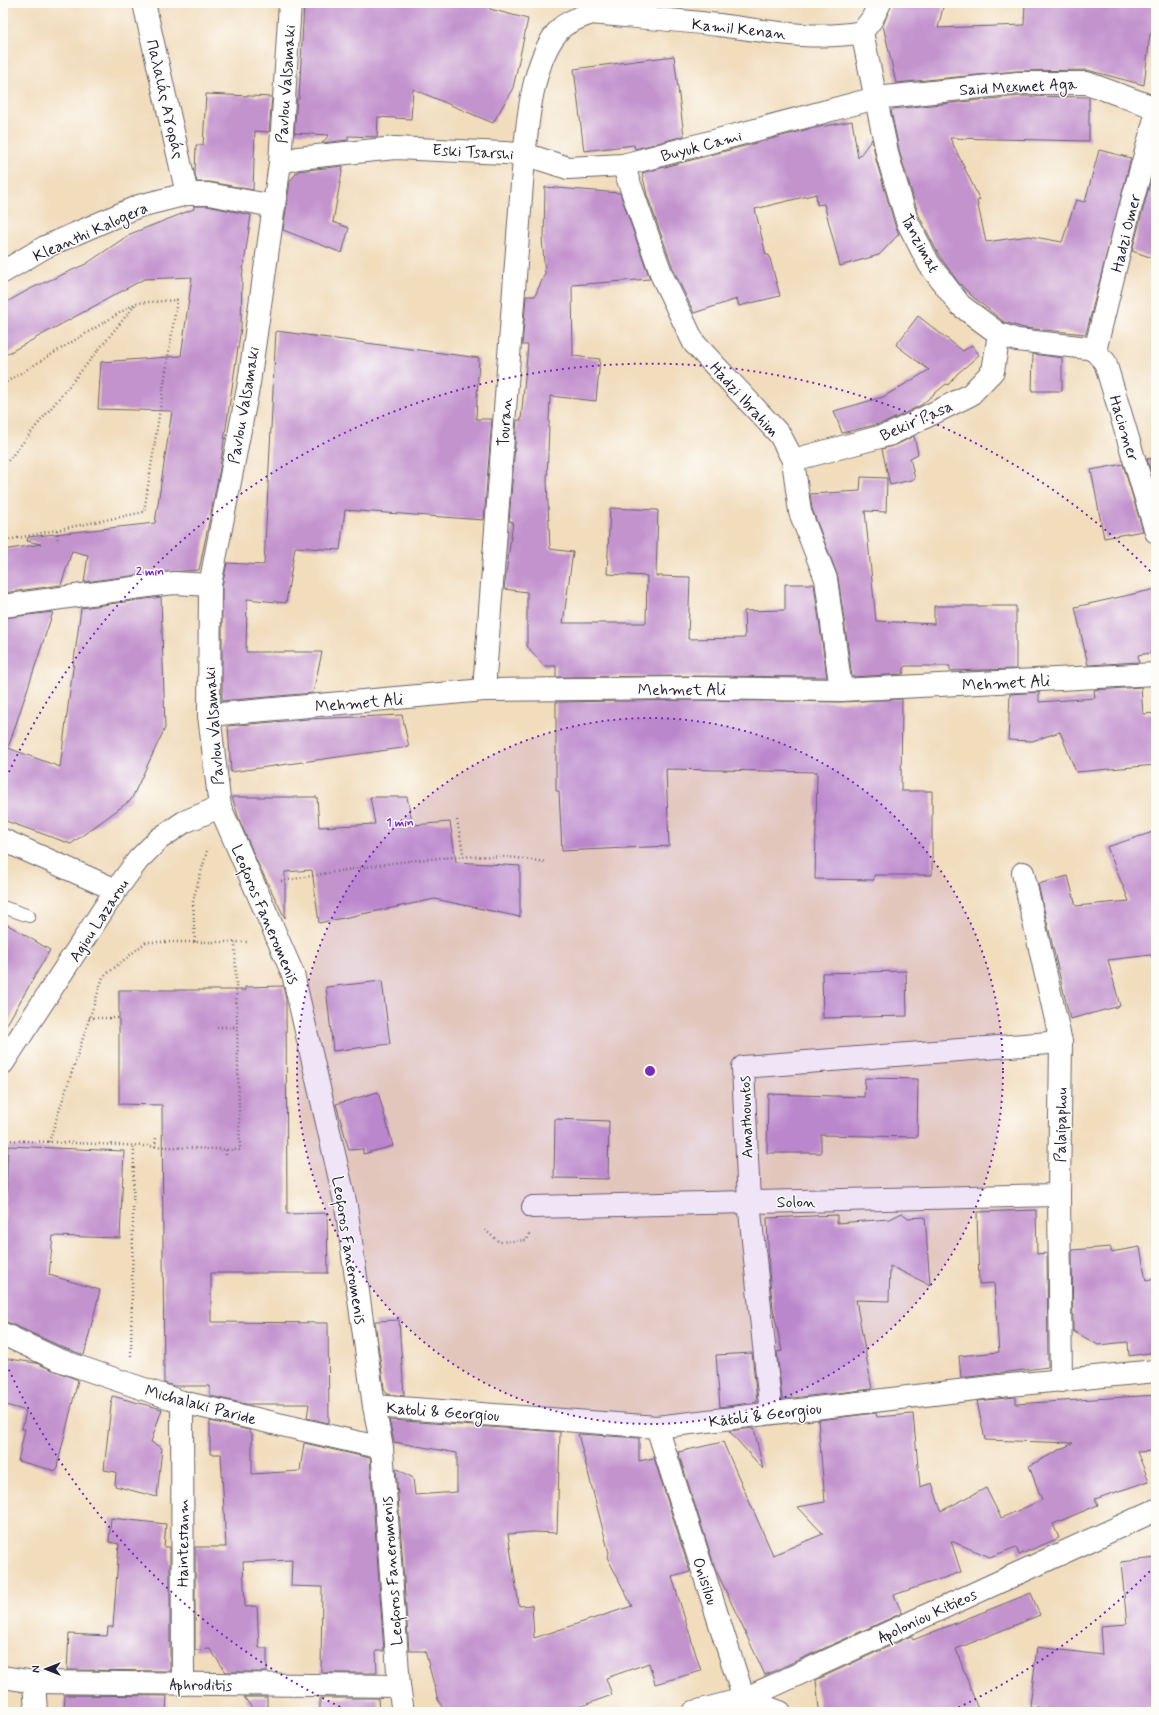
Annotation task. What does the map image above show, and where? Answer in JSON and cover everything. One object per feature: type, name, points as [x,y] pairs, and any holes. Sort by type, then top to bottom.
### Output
[{"type":"street","name":"Παλαιάς Αγοράς","points":[[144,3],[187,194]]},
{"type":"street","name":"Pavlou Valsamaki","points":[[220,807],[209,715],[210,585],[249,383],[280,163],[290,3]]},
{"type":"street","points":[[862,32],[872,19],[880,3]]},
{"type":"street","name":"Eski Tsarshi","points":[[280,163],[298,158],[395,148],[524,154],[531,103],[542,59],[550,42],[562,27],[591,8]]},
{"type":"street","name":"Kamil Kenan","points":[[591,8],[783,33],[848,35],[862,32]]},
{"type":"street","name":"Tanzimat","points":[[862,32],[888,157],[902,206],[907,221],[929,264],[960,305],[999,334],[1017,340],[1088,348],[1095,351]]},
{"type":"street","name":"Said Mexmet Aga","points":[[876,98],[1018,83],[1087,83],[1156,108]]},
{"type":"street","name":"Buyuk Cami","points":[[524,154],[568,168],[623,165],[876,98]]},
{"type":"street","name":"Hadzi Omer","points":[[1095,351],[1128,216],[1156,115]]},
{"type":"street","name":"Touran","points":[[484,690],[524,154]]},
{"type":"street","name":"Hadzi Ibrahim","points":[[623,165],[662,276],[694,343],[780,435],[793,460],[800,512],[826,579],[841,690]]},
{"type":"street","name":"Kleanthi Kalogera","points":[[3,272],[45,247],[139,206],[187,194],[208,194],[274,206]]},
{"type":"street","name":"Bekir Pasa","points":[[793,460],[891,434],[970,396],[993,371],[999,334]]},
{"type":"street","name":"Haciomer","points":[[1095,351],[1106,362],[1156,532]]},
{"type":"street","points":[[3,606],[155,585],[175,583],[210,585]]},
{"type":"street","name":"Mehmet Ali","points":[[209,715],[484,690],[691,688],[841,690],[1156,674]]},
{"type":"street","name":"Leoforos Faneromenis","points":[[220,807],[293,974],[346,1206],[374,1406],[382,1448],[399,1686],[403,1712]]},
{"type":"street","name":"Agiou Lazarou","points":[[3,1063],[116,890],[138,860],[159,839],[184,822],[220,807]]},
{"type":"street","points":[[3,840],[116,890]]},
{"type":"street","name":"Palaipaphou","points":[[1023,873],[1061,1042],[1059,1195],[1061,1380]]},
{"type":"street","name":"Amathountos","points":[[771,1413],[749,1202],[743,1067],[1061,1042]]},
{"type":"street","name":"Solon","points":[[533,1207],[1059,1195]]},
{"type":"street","name":"Michalaki Paride","points":[[3,1334],[59,1360],[182,1402],[382,1448]]},
{"type":"street","name":"Katoli & Georgiou","points":[[374,1406],[657,1427],[1000,1386],[1156,1371]]},
{"type":"street","name":"Haintestanm","points":[[182,1402],[182,1684]]},
{"type":"street","name":"Onisilou","points":[[657,1427],[744,1699]]},
{"type":"street","name":"Apoloniou Kitieos","points":[[694,1712],[744,1699],[1156,1510]]},
{"type":"street","name":"Aphroditis","points":[[3,1676],[34,1682],[399,1686]]},
{"type":"street","points":[[34,1682],[36,1712]]},
{"type":"street","points":[[744,1699],[780,1712]]},
{"type":"lane","points":[[3,907],[29,916]]},
{"type":"path","points":[[3,384],[136,303],[177,300],[144,512],[3,542]]},
{"type":"path","points":[[3,467],[136,303]]},
{"type":"path","points":[[57,530],[58,542]]},
{"type":"path","points":[[195,942],[193,900],[220,807]]},
{"type":"path","points":[[457,820],[464,858]]},
{"type":"path","points":[[255,886],[365,867],[464,858],[506,857],[545,862]]},
{"type":"path","points":[[49,1142],[103,977],[146,942],[280,943]]},
{"type":"path","points":[[3,1140],[240,1150],[235,942]]},
{"type":"path","points":[[90,1018],[119,1018]]},
{"type":"path","points":[[217,1027],[237,1027]]},
{"type":"path","points":[[155,1147],[156,1137]]},
{"type":"path","points":[[130,1384],[134,1146]]},
{"type":"path","points":[[226,1150],[226,1157]]},
{"type":"path","points":[[485,1230],[499,1242],[527,1240],[533,1207]]},
{"type":"building","points":[[304,3],[489,3],[490,9],[528,19],[513,88],[493,123],[413,89],[411,119],[378,117],[377,137],[348,136],[348,140],[322,143],[329,135],[294,133],[297,99],[299,99]]},
{"type":"building","points":[[892,3],[944,3],[938,28],[1024,25],[1025,3],[1156,3],[1156,33],[1150,34],[1144,85],[1087,70],[1017,71],[896,83],[883,25]]},
{"type":"building","points":[[674,56],[684,136],[635,149],[634,145],[584,151],[574,69]]},
{"type":"building","points":[[206,94],[272,97],[269,132],[255,131],[253,190],[210,182],[197,182],[195,174],[196,145],[203,145]]},
{"type":"building","points":[[1019,96],[1089,97],[1089,141],[950,138],[980,200],[977,201],[986,242],[1029,236],[1062,242],[1076,200],[1085,202],[1099,150],[1131,158],[1086,334],[1024,328],[1004,322],[972,296],[958,282],[940,257],[919,216],[900,154],[891,111],[893,109]]},
{"type":"building","points":[[852,121],[858,158],[872,139],[876,160],[899,234],[879,255],[840,266],[824,204],[817,205],[816,194],[755,209],[766,255],[769,255],[780,296],[739,306],[737,299],[694,313],[674,271],[647,195],[642,173],[809,129]]},
{"type":"building","points":[[1156,164],[1156,259],[1132,251]]},
{"type":"building","points":[[343,166],[333,222],[349,228],[342,253],[283,230],[290,181],[298,171]]},
{"type":"building","points":[[545,187],[620,193],[650,279],[572,285],[573,356],[600,359],[596,401],[550,396],[547,481],[550,549],[573,552],[563,623],[646,623],[647,576],[607,574],[610,508],[658,510],[656,576],[690,577],[688,639],[745,638],[744,611],[785,610],[785,584],[814,584],[827,677],[556,677],[556,666],[544,666],[527,646],[527,592],[504,589],[513,522],[509,521],[517,420],[521,420],[528,345],[522,345],[526,296],[535,296],[545,273],[542,238],[544,238]]},
{"type":"building","points":[[194,206],[207,206],[251,215],[242,278],[241,328],[219,474],[199,570],[154,573],[84,582],[88,555],[72,551],[61,585],[3,593],[3,550],[41,544],[27,541],[28,537],[155,523],[172,411],[98,409],[101,362],[181,356],[192,277],[144,279],[3,356],[3,304],[32,288],[86,264],[130,234],[194,209]]},
{"type":"building","points":[[918,316],[963,351],[972,345],[979,355],[957,374],[948,385],[946,384],[921,405],[887,422],[842,433],[834,411],[883,397],[929,370],[896,345]]},
{"type":"building","points":[[276,331],[479,358],[476,419],[492,419],[484,520],[345,510],[340,550],[295,547],[286,603],[247,599],[246,652],[322,652],[313,693],[222,701],[222,586],[227,563],[264,565]]},
{"type":"building","points":[[1033,354],[1062,358],[1062,391],[1032,391]]},
{"type":"building","points":[[914,436],[918,454],[910,458],[915,479],[890,485],[882,449],[896,445]]},
{"type":"building","points":[[1156,458],[1156,488],[1147,459]]},
{"type":"building","points":[[1123,464],[1143,531],[1104,538],[1091,470]]},
{"type":"building","points":[[861,477],[887,478],[886,512],[865,511],[876,621],[934,624],[934,606],[1016,606],[1016,669],[950,671],[950,666],[905,666],[903,674],[852,677],[838,577],[812,509],[810,494],[860,491]]},
{"type":"building","points":[[1156,589],[1156,652],[1138,655],[1139,662],[1088,665],[1075,607]]},
{"type":"building","points":[[161,597],[165,728],[131,800],[71,844],[3,820],[3,618],[53,612],[8,748],[60,767],[81,608]]},
{"type":"building","points":[[1141,687],[1143,714],[1156,713],[1156,765],[1076,772],[1060,732],[1032,741],[1008,740],[1010,694],[1039,692],[1039,702],[1095,698],[1094,690]]},
{"type":"building","points":[[902,699],[901,791],[932,791],[932,875],[874,875],[874,880],[815,879],[817,772],[666,769],[669,846],[562,851],[559,791],[556,791],[556,702],[691,700],[841,702]]},
{"type":"building","points":[[402,715],[409,747],[231,772],[228,726],[308,719]]},
{"type":"building","points":[[232,797],[317,797],[319,827],[375,824],[370,797],[407,797],[413,825],[450,822],[456,862],[520,866],[520,917],[435,899],[319,923],[312,870],[285,872],[285,918],[258,864],[239,819]]},
{"type":"building","points":[[1156,831],[1156,965],[1151,955],[1108,960],[1120,1006],[1070,1019],[1038,884],[1068,876],[1076,906],[1129,901],[1107,847]]},
{"type":"building","points":[[3,922],[50,950],[3,1031]]},
{"type":"building","points":[[906,971],[907,1016],[823,1018],[822,973]]},
{"type":"building","points":[[382,981],[390,1044],[333,1051],[326,987]]},
{"type":"building","points":[[283,986],[286,999],[287,1214],[327,1213],[328,1273],[211,1273],[211,1322],[328,1323],[329,1423],[307,1418],[309,1404],[246,1404],[210,1396],[210,1386],[174,1386],[164,1383],[162,1105],[119,1104],[119,990],[245,990],[245,987]]},
{"type":"building","points":[[865,1078],[918,1079],[917,1137],[821,1135],[821,1153],[767,1153],[768,1094],[864,1097]]},
{"type":"building","points":[[378,1092],[393,1146],[363,1154],[363,1149],[349,1150],[336,1104]]},
{"type":"building","points":[[555,1119],[609,1121],[608,1179],[554,1178]]},
{"type":"building","points":[[8,1146],[124,1151],[120,1238],[53,1236],[49,1275],[100,1290],[84,1355],[64,1348],[3,1320],[3,1258]]},
{"type":"building","points":[[1036,1210],[1037,1254],[1047,1253],[1048,1367],[961,1378],[959,1356],[999,1352],[994,1283],[979,1284],[977,1212]]},
{"type":"building","points":[[902,1213],[908,1218],[925,1217],[930,1285],[890,1266],[889,1301],[856,1300],[872,1389],[782,1399],[777,1352],[782,1351],[773,1308],[769,1273],[767,1218],[837,1215],[837,1223],[890,1219]]},
{"type":"building","points":[[1111,1247],[1111,1252],[1140,1247],[1146,1281],[1156,1279],[1156,1352],[1129,1356],[1128,1342],[1098,1345],[1073,1331],[1072,1250]]},
{"type":"building","points":[[399,1320],[404,1396],[387,1394],[384,1388],[375,1321]]},
{"type":"building","points":[[752,1353],[757,1402],[720,1407],[716,1355]]},
{"type":"building","points":[[3,1358],[36,1363],[78,1380],[56,1471],[18,1461],[25,1429],[22,1429],[26,1411],[3,1404]]},
{"type":"building","points":[[1156,1395],[1156,1451],[1137,1452],[1149,1481],[1095,1499],[1098,1505],[1053,1524],[1059,1538],[1019,1555],[1016,1547],[990,1557],[951,1541],[961,1572],[894,1595],[902,1613],[765,1675],[715,1568],[678,1452],[723,1442],[773,1555],[823,1534],[798,1507],[825,1502],[818,1420],[876,1413],[877,1417],[913,1414],[920,1487],[932,1483],[941,1511],[986,1488],[1001,1518],[1042,1500],[1029,1466],[1073,1443],[985,1440],[977,1401],[1016,1397],[1016,1404]]},
{"type":"building","points":[[112,1396],[162,1409],[151,1442],[162,1448],[157,1497],[115,1486],[116,1472],[104,1470]]},
{"type":"building","points":[[389,1420],[560,1432],[557,1533],[533,1532],[508,1534],[519,1606],[532,1605],[534,1638],[632,1606],[607,1557],[609,1553],[578,1434],[639,1438],[639,1461],[654,1458],[690,1572],[672,1577],[701,1671],[655,1684],[649,1663],[606,1678],[612,1695],[565,1712],[445,1712],[438,1700],[425,1651],[409,1651],[396,1468],[413,1478],[415,1495],[457,1492],[457,1453],[394,1442]]},
{"type":"building","points":[[210,1421],[249,1430],[252,1434],[252,1474],[300,1471],[304,1443],[370,1458],[384,1651],[376,1651],[377,1673],[321,1673],[322,1587],[291,1586],[292,1560],[243,1562],[245,1607],[257,1606],[259,1648],[267,1648],[267,1672],[226,1672],[210,1649],[195,1650],[195,1547],[226,1547],[221,1454],[210,1454]]},
{"type":"building","points":[[754,1428],[763,1469],[729,1431]]},
{"type":"building","points":[[111,1518],[166,1524],[164,1547],[170,1547],[170,1671],[67,1670],[69,1634],[107,1636],[108,1627],[113,1627],[119,1544],[109,1542]]},
{"type":"building","points":[[1156,1558],[1156,1712],[1074,1712],[1030,1706],[1037,1647],[1102,1655],[1100,1626],[1127,1624],[1121,1562]]},
{"type":"building","points":[[1031,1593],[1040,1615],[956,1649],[979,1712],[834,1712],[819,1709],[816,1680],[911,1636],[913,1640]]},
{"type":"building","points":[[65,1695],[167,1696],[166,1712],[64,1712]]},
{"type":"building","points":[[244,1697],[267,1697],[267,1712],[255,1712]]},
{"type":"building","points":[[320,1698],[378,1698],[379,1712],[320,1712]]}]
